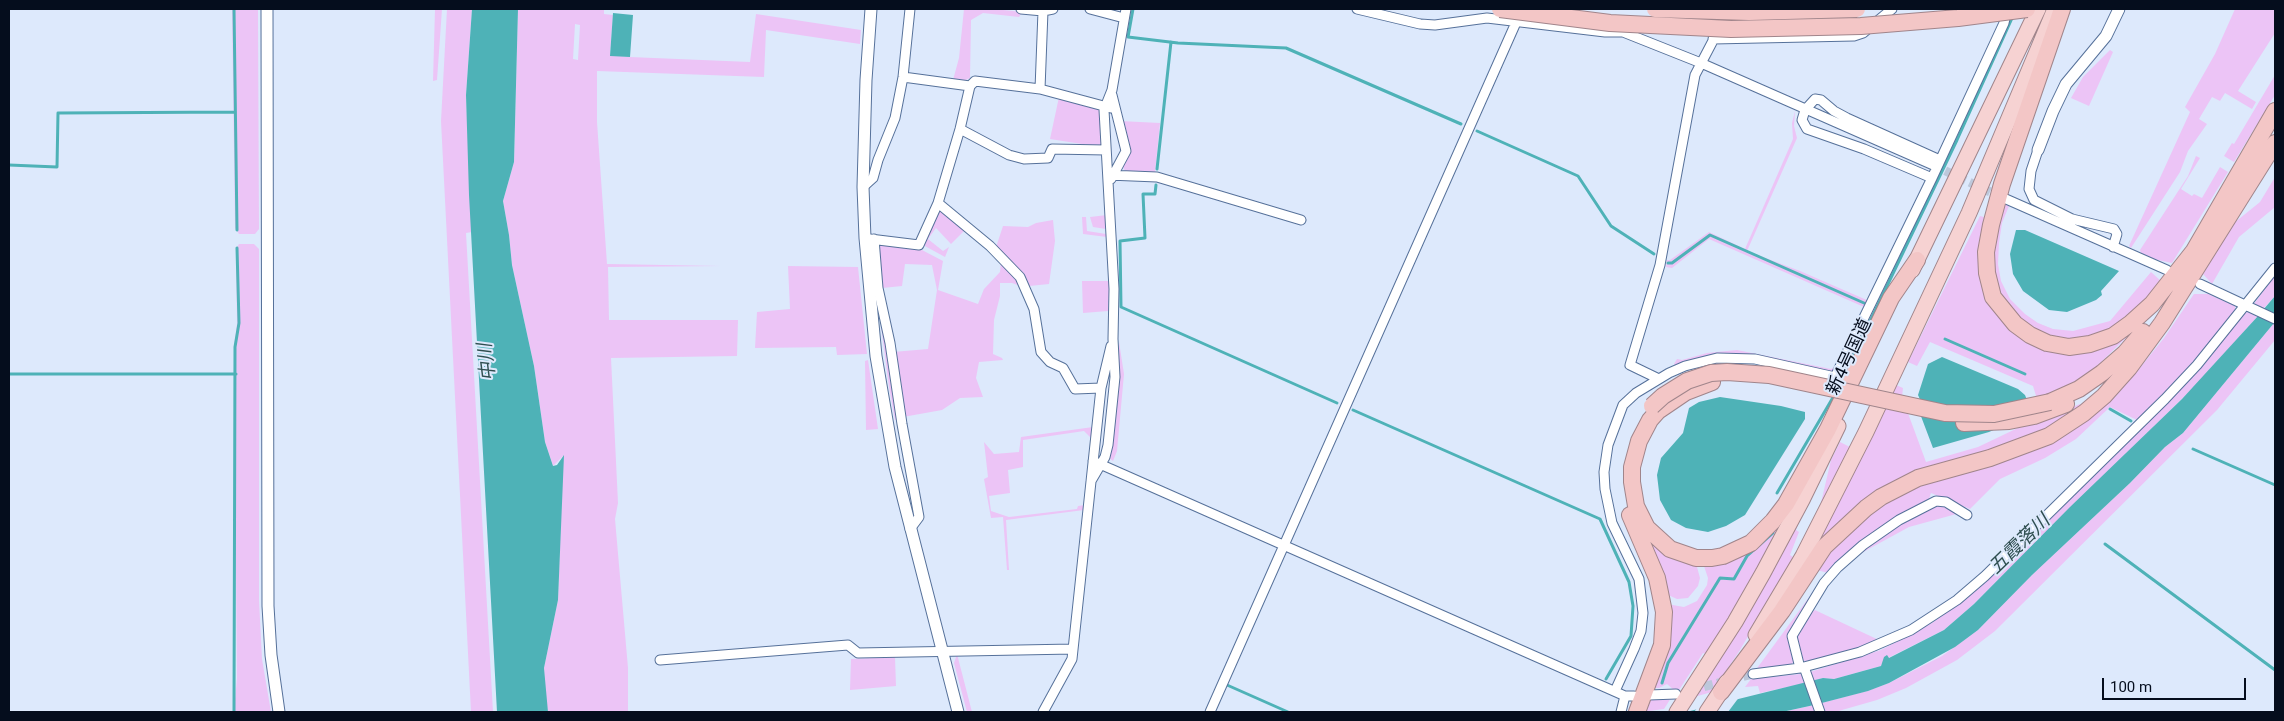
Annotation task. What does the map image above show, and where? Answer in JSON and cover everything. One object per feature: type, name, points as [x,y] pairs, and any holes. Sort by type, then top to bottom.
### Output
[{"type":"highway","points":[[1500,9],[1610,22],[1740,29],[1820,28],[1887,24],[1958,18],[2027,9]]},
{"type":"highway","points":[[1655,9],[1749,12],[1857,9]]},
{"type":"highway","name":"新4号国道","points":[[1680,702],[1735,622],[1798,508],[2038,9]]},
{"type":"highway","points":[[1721,692],[1803,556],[1866,432],[1970,213],[2054,9]]},
{"type":"highway","points":[[2062,9],[2002,184],[1991,225],[1986,252],[1987,273],[1993,297],[2015,324],[2030,335],[2047,343],[2069,347],[2090,344],[2113,336],[2131,323],[2152,304],[2193,252]]},
{"type":"highway","points":[[2051,406],[2080,389],[2125,353],[2154,317],[2275,112]]},
{"type":"highway","points":[[1707,712],[1782,611],[1824,548],[1866,508],[1894,490],[1918,478],[2028,445],[2068,425],[2104,396],[2129,368],[2150,338],[2275,143]]},
{"type":"highway","points":[[1655,409],[1639,441],[1632,467],[1633,495],[1640,516],[1656,539],[1670,549],[1684,555],[1712,558],[1738,551],[1762,534],[1786,504],[1828,428],[1891,298],[1917,260]]},
{"type":"highway","points":[[1633,704],[1662,645],[1664,612],[1657,578],[1628,509],[1624,477],[1627,448],[1633,432],[1668,392],[1687,381],[1728,372],[1768,375],[1945,413],[1994,414],[2051,406],[2093,388],[2116,372],[2150,338]]},
{"type":"street","points":[[267,9],[268,606],[271,655],[279,712]]},
{"type":"street","points":[[871,9],[866,80],[863,187],[878,288],[890,343],[919,517],[910,529]]},
{"type":"street","points":[[863,187],[873,178],[878,160],[896,118],[903,77],[910,9]]},
{"type":"street","points":[[1021,9],[1043,11],[1053,9]]},
{"type":"street","points":[[1090,9],[1125,13],[1109,108],[1106,150],[1111,175],[1110,200],[1114,289],[1113,339],[1116,377],[1108,445],[1097,462]]},
{"type":"street","points":[[1357,9],[1435,25],[1479,17],[1605,32],[1623,32],[1700,63],[1805,110],[1937,163]]},
{"type":"street","points":[[1210,712],[1522,9]]},
{"type":"street","points":[[1659,379],[1630,365],[1660,265],[1690,92],[1700,63],[1730,9]]},
{"type":"street","points":[[1713,39],[1854,36],[1863,33],[1892,9]]},
{"type":"street","points":[[1615,691],[1641,631],[1642,594],[1634,565],[1618,537],[1607,506],[1604,472],[1612,431],[1623,405],[1636,393],[1685,366],[1717,358],[1755,359],[1835,377],[1932,178],[1937,163],[2004,23],[2007,9]]},
{"type":"street","points":[[2114,247],[2117,234],[2114,229],[2072,219],[2034,200],[2029,189],[2031,170],[2038,150],[2066,84],[2106,36],[2119,9]]},
{"type":"street","points":[[1040,89],[1043,11]]},
{"type":"street","points":[[903,77],[970,86]]},
{"type":"street","points":[[870,239],[919,245],[938,203],[960,129],[970,86],[975,81],[1040,89],[1109,108]]},
{"type":"street","points":[[1932,178],[1864,149],[1807,130],[1802,123],[1805,110],[1815,99],[1821,100],[1834,111],[1937,163]]},
{"type":"street","points":[[1109,108],[1126,151],[1111,175]]},
{"type":"street","points":[[960,129],[1009,155],[1024,159],[1048,158],[1052,149],[1106,150]]},
{"type":"street","points":[[1111,175],[1156,177],[1301,220]]},
{"type":"street","points":[[2006,199],[2167,270]]},
{"type":"street","points":[[938,203],[990,246],[1020,277],[1034,309],[1041,352],[1050,362],[1063,368],[1075,389],[1101,388]]},
{"type":"street","points":[[870,239],[876,356],[895,467],[941,652],[958,712]]},
{"type":"street","points":[[1753,674],[1802,667],[1860,652],[1911,630],[1938,615],[1972,589],[2165,399],[2249,307],[2275,268]]},
{"type":"street","points":[[2200,284],[2275,319]]},
{"type":"street","points":[[1043,712],[1072,658],[1091,481],[1097,462],[1101,388],[1113,339]]},
{"type":"street","points":[[1097,462],[1615,691],[1633,704],[1620,712]]},
{"type":"street","points":[[1820,711],[1792,636],[1824,583],[1838,567],[1864,545],[1918,508],[1936,501],[1946,502],[1967,515]]},
{"type":"street","points":[[660,660],[848,645],[858,652],[1073,649]]},
{"type":"street","points":[[1649,695],[1680,702]]},
{"type":"shaded area","points":[[232,9],[258,9],[259,229],[255,234],[239,234],[235,228]]},
{"type":"shaded area","points":[[435,9],[442,9],[437,80],[433,81]]},
{"type":"shaded area","points":[[447,9],[472,9],[466,95],[472,232],[466,233],[493,712],[471,712],[441,121]]},
{"type":"shaded area","points":[[518,9],[604,9],[604,14],[613,15],[610,55],[630,57],[750,62],[756,14],[861,30],[860,44],[766,30],[764,77],[597,71],[597,122],[607,264],[721,266],[608,267],[609,320],[738,320],[737,356],[611,358],[618,503],[615,519],[628,668],[628,712],[548,712],[544,668],[558,600],[563,456],[553,466],[545,442],[534,366],[512,265],[503,201],[514,162]],"holes":[[[575,24],[580,25],[578,60],[573,59]]]},
{"type":"shaded area","points":[[964,9],[994,9],[1022,12],[1019,17],[983,13],[971,20],[970,78],[963,81],[953,80],[959,58]]},
{"type":"shaded area","points":[[2235,9],[2275,9],[2275,33],[2238,91],[2256,102],[2252,109],[2225,93],[2220,101],[2212,97],[2199,119],[2207,124],[2188,151],[2180,172],[2131,248],[2129,246],[2190,112],[2185,107],[2215,54]]},
{"type":"shaded area","points":[[2110,50],[2113,52],[2089,106],[2071,98],[2083,77]]},
{"type":"shaded area","points":[[2275,75],[2275,95],[2234,162],[2224,156],[2232,143],[2234,144]]},
{"type":"shaded area","points":[[1059,97],[1099,109],[1102,113],[1104,143],[1101,147],[1050,139]]},
{"type":"shaded area","points":[[1795,111],[1794,126],[1797,138],[1747,251],[1800,271],[1869,301],[1837,370],[1834,372],[1739,355],[1716,356],[1676,367],[1674,364],[1677,359],[1682,360],[1707,353],[1737,350],[1831,369],[1838,365],[1864,307],[1709,239],[1672,268],[1666,267],[1667,260],[1670,260],[1709,232],[1745,249],[1793,139],[1792,123]]},
{"type":"shaded area","points":[[1120,121],[1160,123],[1155,173],[1126,173],[1123,167],[1130,149]]},
{"type":"shaded area","points":[[2196,156],[2200,158],[2181,189],[2192,196],[2194,194],[2202,198],[2220,167],[2228,172],[2172,263],[2149,258],[2141,253],[2140,250],[2188,176]]},
{"type":"shaded area","points":[[2275,177],[2275,207],[2239,237],[2212,284],[2203,274],[2234,223],[2260,202]]},
{"type":"shaded area","points":[[2003,203],[2009,206],[2002,223],[1999,243],[1998,264],[2001,281],[2010,299],[2025,314],[2038,323],[2053,329],[2073,331],[2110,321],[2151,272],[2161,281],[2140,307],[2112,329],[2094,336],[2077,339],[2040,333],[2026,325],[2002,297],[1995,279],[1992,263]]},
{"type":"shaded area","points":[[940,211],[964,231],[951,244],[936,228],[928,239],[943,251],[949,247],[945,257],[923,245],[937,212]]},
{"type":"shaded area","points":[[1107,215],[1106,229],[1093,227],[1090,217]]},
{"type":"shaded area","points":[[1980,216],[1988,218],[1984,284],[2050,349],[2137,327],[2092,371],[2068,386],[2037,399],[2033,386],[1930,342],[1917,366],[1908,362]]},
{"type":"shaded area","points":[[1082,217],[1086,217],[1087,231],[1106,234],[1107,237],[1083,234]]},
{"type":"shaded area","points":[[1053,220],[1055,241],[1049,284],[1029,286],[996,247],[1003,226],[1028,227],[1036,223]]},
{"type":"shaded area","points":[[882,243],[920,249],[943,261],[938,290],[978,304],[984,289],[1000,272],[1001,262],[1023,287],[1012,283],[1000,283],[1000,296],[994,320],[993,354],[1003,360],[979,362],[976,378],[983,397],[960,398],[942,410],[903,417],[893,352],[928,349],[937,290],[932,265],[905,264],[902,286],[882,288],[879,245]]},
{"type":"shaded area","points":[[239,244],[254,244],[259,249],[259,600],[262,659],[271,712],[234,712],[237,678],[234,346],[237,324],[236,249]]},
{"type":"shaded area","points":[[788,266],[858,267],[867,354],[837,355],[836,347],[755,348],[757,312],[790,309]]},
{"type":"shaded area","points":[[2275,275],[2275,296],[2264,308],[2254,304]]},
{"type":"shaded area","points":[[1082,281],[1110,281],[1108,311],[1083,313]]},
{"type":"shaded area","points":[[2194,294],[2208,294],[2235,306],[2235,311],[2181,376],[2137,420],[2110,407],[2076,439],[2045,458],[2000,479],[1970,509],[1931,493],[1929,499],[1872,534],[1828,573],[1817,570],[1829,553],[1875,510],[1900,494],[2089,419],[2115,397],[2139,369],[2164,338]]},
{"type":"shaded area","points":[[879,310],[882,310],[899,420],[895,420],[889,387]]},
{"type":"shaded area","points":[[2250,312],[2258,316],[2201,380],[1974,604],[1944,630],[1884,660],[1881,666],[1834,679],[1823,678],[1812,681],[1810,672],[1881,650],[1932,623],[1981,586],[2162,408],[2243,313]]},
{"type":"shaded area","points":[[2274,323],[2275,340],[2217,410],[1995,631],[1957,660],[1906,688],[1877,700],[1835,712],[1823,711],[1821,703],[1889,683],[1942,656],[1978,630],[2032,575],[2130,483],[2165,447],[2183,433]]},
{"type":"shaded area","points":[[1119,342],[1124,374],[1117,451],[1113,461],[1109,458],[1118,381]]},
{"type":"shaded area","points":[[868,360],[878,429],[866,430],[865,361]]},
{"type":"shaded area","points":[[1896,385],[1903,388],[1902,397],[1926,462],[1978,447],[2024,425],[2080,404],[2082,407],[2031,437],[1952,461],[1818,544]]},
{"type":"shaded area","points":[[1093,427],[1092,439],[1084,431],[1023,440],[1023,467],[1008,470],[1010,493],[989,496],[991,511],[1009,517],[1077,509],[1078,506],[1085,505],[1084,510],[1006,520],[1009,570],[1007,570],[1003,517],[991,518],[984,479],[988,477],[984,442],[994,454],[1019,452],[1021,437]]},
{"type":"shaded area","points":[[1840,442],[1850,447],[1820,507],[1831,460]]},
{"type":"shaded area","points":[[1795,496],[1756,572],[1706,654],[1703,653],[1679,690],[1675,691],[1667,684],[1659,688],[1652,688],[1667,604],[1684,607],[1697,601],[1707,585],[1708,578],[1703,563],[1723,562]]},
{"type":"shaded area","points":[[1937,504],[1960,513],[1909,527],[1854,557],[1900,523]]},
{"type":"shaded area","points":[[1800,518],[1796,530],[1799,532],[1790,555],[1793,557],[1792,561],[1740,650],[1712,692],[1694,697]]},
{"type":"shaded area","points":[[1650,540],[1694,563],[1697,567],[1700,578],[1698,586],[1688,598],[1677,599],[1668,595],[1645,542]]},
{"type":"shaded area","points":[[1818,585],[1788,639],[1794,660],[1792,664],[1755,671]]},
{"type":"shaded area","points":[[1815,610],[1881,641],[1808,664],[1801,658],[1795,639],[1807,616]]},
{"type":"shaded area","points":[[957,654],[972,712],[967,712],[954,663]]},
{"type":"shaded area","points":[[895,657],[896,686],[850,690],[851,659]]},
{"type":"shaded area","points":[[1801,674],[1806,683],[1760,693],[1758,686],[1745,687],[1751,679]]},
{"type":"shaded area","points":[[1647,698],[1659,700],[1671,698],[1664,709],[1641,712]]},
{"type":"shaded area","points":[[1814,705],[1817,712],[1783,712]]},
{"type":"water","name":"中川","points":[[472,9],[518,9],[514,162],[503,201],[512,265],[534,366],[545,442],[553,466],[557,465],[564,455],[558,600],[544,668],[548,712],[497,712],[469,195],[466,95]]},
{"type":"water","points":[[613,13],[633,15],[630,57],[610,56]]},
{"type":"water","points":[[2016,230],[2025,230],[2119,271],[2101,291],[2102,295],[2096,300],[2067,312],[2049,310],[2023,291],[2013,274],[2010,254]]},
{"type":"water","points":[[2275,296],[2275,315],[2263,310]]},
{"type":"water","points":[[2258,316],[2274,323],[2183,433],[2165,447],[2130,483],[2032,575],[1978,630],[1955,647],[1889,683],[1868,691],[1814,705],[1782,712],[1686,712],[1823,678],[1834,679],[1881,666],[1884,657],[1887,655],[1889,658],[1944,630],[1974,604],[2070,507],[2182,399]]},
{"type":"water","points":[[1942,357],[2018,389],[2025,395],[2032,413],[1989,432],[1933,448],[1919,411],[1923,406],[1918,395],[1928,364]]},
{"type":"water","points":[[1720,397],[1781,406],[1805,412],[1805,419],[1745,515],[1726,526],[1708,532],[1686,528],[1671,520],[1660,500],[1657,475],[1661,458],[1683,433],[1689,408],[1699,402]]},
{"type":"pier","points":[[1740,696],[1728,712],[1694,712],[1698,707]]},
{"type":"waterway","points":[[234,9],[237,230]]},
{"type":"waterway","points":[[1133,9],[1128,37],[1178,43],[1286,48],[1461,124]]},
{"type":"waterway","points":[[1839,386],[1957,140],[2013,16]]},
{"type":"waterway","points":[[1157,169],[1171,42]]},
{"type":"waterway","points":[[9,165],[57,167],[58,113],[235,112]]},
{"type":"waterway","points":[[1477,131],[1578,176],[1611,226],[1654,254]]},
{"type":"waterway","points":[[1156,185],[1155,194],[1143,194],[1145,238],[1120,241],[1121,307],[1337,403]]},
{"type":"waterway","points":[[1668,263],[1672,263],[1710,235],[1864,303]]},
{"type":"waterway","points":[[234,712],[235,347],[239,323],[237,248]]},
{"type":"waterway","points":[[1945,339],[2025,374]]},
{"type":"waterway","points":[[9,374],[236,374]]},
{"type":"waterway","points":[[1777,493],[1835,394]]},
{"type":"waterway","points":[[2110,409],[2131,421]]},
{"type":"waterway","points":[[1353,410],[1600,519],[1629,582],[1633,606],[1631,636],[1606,679]]},
{"type":"waterway","points":[[2193,449],[2275,485]]},
{"type":"waterway","points":[[1662,683],[1668,663],[1720,578],[1734,579],[1747,556],[1773,533]]},
{"type":"waterway","points":[[2105,544],[2275,670]]},
{"type":"waterway","points":[[1227,685],[1288,712]]},
{"type":"tunnel","points":[[1933,165],[2001,197]]},
{"type":"tunnel","points":[[1691,690],[1753,674]]},
{"type":"water label","name":"五霞落川","points":[[2020,545]]}]
